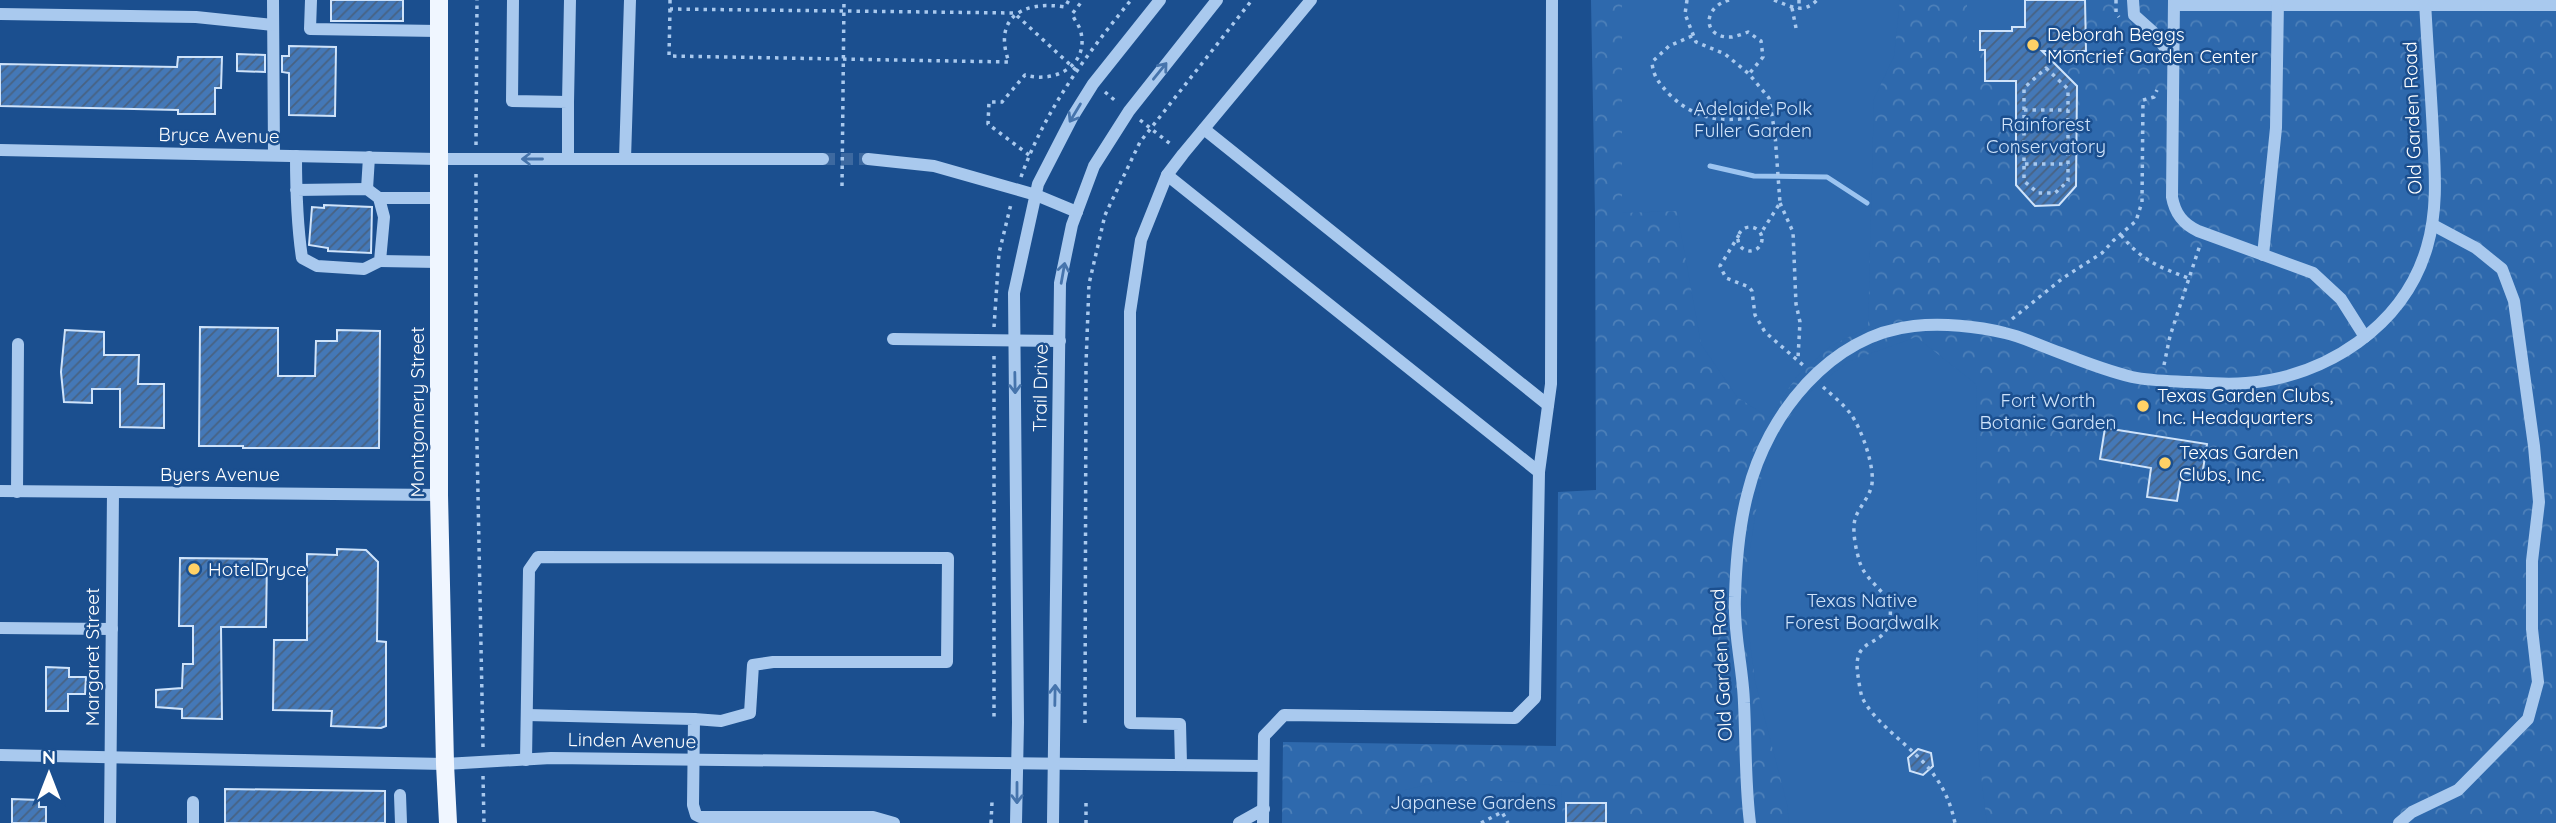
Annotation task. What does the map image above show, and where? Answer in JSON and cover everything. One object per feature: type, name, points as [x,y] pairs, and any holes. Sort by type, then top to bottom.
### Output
[{"type":"main road","name":"Montgomery Street","points":[[439,0],[439,495],[445,764],[449,823]]},
{"type":"street","points":[[273,0],[274,155]]},
{"type":"street","points":[[311,0],[310,29],[438,32]]},
{"type":"street","points":[[513,0],[512,101],[568,102]]},
{"type":"street","points":[[568,159],[570,0]]},
{"type":"street","points":[[625,159],[630,0]]},
{"type":"street","name":"Trail Drive","points":[[1016,823],[1014,293],[1038,184],[1073,116],[1093,84],[1160,0]]},
{"type":"street","name":"Trail Drive","points":[[1053,823],[1060,283],[1072,225],[1094,166],[1129,111],[1217,0]]},
{"type":"street","points":[[1181,764],[1180,724],[1130,723],[1130,312],[1141,240],[1167,175],[1311,0]]},
{"type":"street","points":[[1264,823],[1264,736],[1284,715],[1515,718],[1535,698],[1539,472],[1551,384],[1552,0]]},
{"type":"street","points":[[2133,0],[2134,15],[2173,58]]},
{"type":"street","points":[[2263,255],[2276,128],[2278,2]]},
{"type":"street","name":"Old Garden Road","points":[[1750,823],[1745,770],[1744,698],[1734,600],[1741,528],[1748,491],[1761,453],[1786,408],[1835,357],[1856,345],[1912,326],[1950,326],[2008,333],[2094,366],[2136,377],[2246,383],[2309,369],[2365,337],[2405,297],[2423,260],[2433,225],[2436,184],[2425,2]]},
{"type":"street","points":[[2365,337],[2341,299],[2313,273],[2204,234],[2188,226],[2174,208],[2174,3],[2485,2],[2556,5]]},
{"type":"street","points":[[0,14],[196,17],[273,25]]},
{"type":"street","points":[[1204,129],[1548,405]]},
{"type":"street","name":"Bryce Avenue","points":[[0,150],[437,159],[823,159]]},
{"type":"street","points":[[296,156],[296,218],[302,258],[317,266],[364,269],[380,261],[438,262]]},
{"type":"street","points":[[367,189],[369,157]]},
{"type":"street","points":[[868,159],[934,166],[1036,194],[1077,212]]},
{"type":"street","points":[[1167,175],[1539,472]]},
{"type":"street","points":[[296,190],[367,189],[379,198],[437,198]]},
{"type":"street","points":[[379,198],[384,217],[380,261]]},
{"type":"street","points":[[2399,823],[2412,812],[2458,790],[2528,719],[2538,682],[2532,629],[2532,561],[2539,502],[2514,301],[2502,269],[2476,248],[2433,225]]},
{"type":"street","points":[[893,339],[1060,341]]},
{"type":"street","points":[[17,492],[18,344]]},
{"type":"street","name":"Byers Avenue","points":[[0,491],[439,495]]},
{"type":"street","name":"Margaret Street","points":[[110,823],[113,492]]},
{"type":"street","points":[[526,760],[528,570],[538,557],[948,558],[947,662],[773,662],[753,666],[751,713],[721,721],[527,715]]},
{"type":"street","points":[[0,628],[112,629]]},
{"type":"street","points":[[694,719],[693,805],[696,815],[861,820],[873,817],[894,823]]},
{"type":"street","name":"Linden Avenue","points":[[0,755],[445,764],[526,760],[694,760],[1263,766]]},
{"type":"street","points":[[400,795],[401,823]]},
{"type":"street","points":[[193,802],[193,823]]},
{"type":"street","points":[[1239,823],[1264,809]]},
{"type":"path","points":[[477,0],[476,394],[484,823]]},
{"type":"path","points":[[670,0],[669,56],[1009,62],[1003,46],[1003,34],[1014,13],[1025,4],[1052,2],[1065,7],[1069,0]]},
{"type":"path","points":[[842,186],[844,0]]},
{"type":"path","points":[[1028,155],[988,124],[989,102],[1002,102],[1025,75],[1049,78],[1070,67],[1082,42],[1080,29],[1072,14],[1083,0]]},
{"type":"path","points":[[1687,0],[1685,14],[1696,42],[1726,54],[1749,74],[1769,98],[1773,114],[1780,203],[1793,232],[1800,322],[1798,359]]},
{"type":"path","points":[[1729,0],[1715,6],[1708,18],[1709,24],[1717,34],[1723,36],[1731,37],[1748,32],[1761,41],[1763,57],[1749,74]]},
{"type":"path","points":[[1774,0],[1799,9],[1806,8],[1817,0]]},
{"type":"path","points":[[1799,0],[1799,9]]},
{"type":"path","points":[[2116,0],[2116,13],[2125,23]]},
{"type":"path","points":[[1792,8],[1797,28]]},
{"type":"path","points":[[670,9],[1014,13],[1070,67],[1085,77]]},
{"type":"path","points":[[1692,36],[1669,46],[1652,62],[1653,75],[1681,105],[1700,116],[1722,120],[1773,114]]},
{"type":"path","points":[[2046,68],[2068,89],[2068,181],[2055,193],[2038,193],[2024,181],[2024,110],[2024,88],[2046,68]]},
{"type":"path","points":[[2008,333],[2010,320],[2022,309],[2063,278],[2092,261],[2136,221],[2140,212],[2143,100],[2156,94],[2157,81]]},
{"type":"path","points":[[1103,91],[1120,104]]},
{"type":"path","points":[[2024,110],[2068,110]]},
{"type":"path","points":[[1136,117],[1183,154]]},
{"type":"path","points":[[2025,164],[2068,164]]},
{"type":"path","points":[[1739,235],[1743,249],[1752,251],[1761,244],[1761,233],[1780,203]]},
{"type":"path","points":[[1761,233],[1751,227],[1741,231],[1720,266],[1721,271],[1732,282],[1749,287],[1755,315],[1765,332],[1798,359],[1850,413],[1862,437],[1872,472],[1871,488],[1854,529],[1861,565],[1869,579],[1886,597],[1891,614],[1887,632],[1865,644],[1860,650],[1857,672],[1862,696],[1873,712],[1933,773],[1948,797],[1955,823]]},
{"type":"path","points":[[2121,234],[2137,254],[2188,279]]},
{"type":"path","points":[[2161,380],[2170,336],[2204,234]]},
{"type":"path","points":[[992,802],[992,823]]},
{"type":"path","points":[[1086,803],[1086,823]]},
{"type":"path","points":[[1481,823],[1502,812],[1508,823]]},
{"type":"green space","name":"Fort Worth Botanic Garden","points":[[1591,0],[2556,0],[2556,823],[1282,823],[1283,742],[1556,746],[1558,492],[1596,490]]},
{"type":"green space","name":"Adelaide Polk Fuller Garden","points":[[1622,0],[1900,0],[1894,56],[1874,99],[1868,327],[1831,346],[1797,376],[1769,418],[1737,397],[1701,344],[1677,211],[1622,213]]},
{"type":"green space","points":[[1967,0],[2024,0],[2025,27],[2012,27],[2012,31],[1980,40],[1967,40]]},
{"type":"green space","name":"Texas Native Forest Boardwalk","points":[[1916,337],[1976,384],[1978,751],[1987,823],[1789,823],[1787,804],[1755,681],[1746,611],[1750,548],[1763,468],[1782,426],[1808,394],[1847,362]]},
{"type":"green space","name":"Japanese Gardens","points":[[1440,781],[1504,781],[1561,786],[1563,823],[1383,823],[1402,791]]},
{"type":"building","points":[[331,0],[403,0],[403,21],[331,21]]},
{"type":"building","points":[[2025,0],[2085,0],[2086,51],[2042,51],[2077,86],[2076,186],[2059,205],[2035,206],[2016,185],[2016,81],[1985,81],[1985,50],[1980,50],[1980,31],[2012,31],[2012,27],[2025,27]]},
{"type":"building","points":[[289,46],[336,47],[335,116],[289,115],[289,73],[282,72],[282,56],[289,56]]},
{"type":"building","points":[[237,54],[265,55],[265,72],[237,71]]},
{"type":"building","points":[[178,57],[222,57],[221,88],[215,88],[215,114],[178,114],[178,110],[0,106],[0,64],[177,67]]},
{"type":"building","points":[[324,205],[372,207],[371,253],[328,251],[328,248],[309,245],[312,207],[324,208]]},
{"type":"building","points":[[200,327],[278,328],[278,376],[315,376],[316,341],[337,341],[337,330],[380,331],[379,448],[199,446]]},
{"type":"building","points":[[65,330],[104,332],[104,355],[139,355],[138,384],[164,384],[164,428],[120,427],[120,389],[92,389],[92,403],[64,402],[61,372]]},
{"type":"building","name":"Texas Garden Clubs, Inc.","points":[[2105,428],[2207,444],[2202,476],[2182,472],[2177,501],[2147,497],[2151,468],[2100,459]]},
{"type":"building","points":[[337,549],[366,550],[378,562],[377,641],[386,642],[386,726],[381,728],[331,726],[332,711],[273,710],[274,640],[307,640],[307,554],[337,555]]},
{"type":"building","points":[[180,558],[267,559],[266,627],[221,627],[222,719],[182,718],[182,709],[156,707],[156,690],[182,688],[183,664],[193,664],[193,626],[179,626]]},
{"type":"building","points":[[46,667],[69,668],[69,677],[86,677],[85,694],[68,694],[68,711],[46,711]]},
{"type":"building","points":[[1918,749],[1931,753],[1933,766],[1923,775],[1910,771],[1908,758]]},
{"type":"building","points":[[225,789],[385,791],[385,823],[225,823]]},
{"type":"building","points":[[12,799],[39,800],[39,807],[46,807],[46,823],[12,823]]},
{"type":"building","points":[[1566,803],[1606,803],[1606,823],[1566,823]]},
{"type":"waterway","points":[[1710,166],[1754,176],[1827,177],[1867,203]]},
{"type":"tunnel","points":[[823,159],[868,159]]},
{"type":"place","name":"Deborah Beggs Moncrief Garden Center","points":[[2033,45]]},
{"type":"place","name":"Texas Garden Clubs, Inc. Headquarters","points":[[2143,406]]},
{"type":"place","name":"Texas Garden Clubs, Inc.","points":[[2165,463]]},
{"type":"place","name":"HotelDryce","points":[[194,569]]},
{"type":"park label","name":"Rainforest Conservatory","points":[[2046,135]]}]
